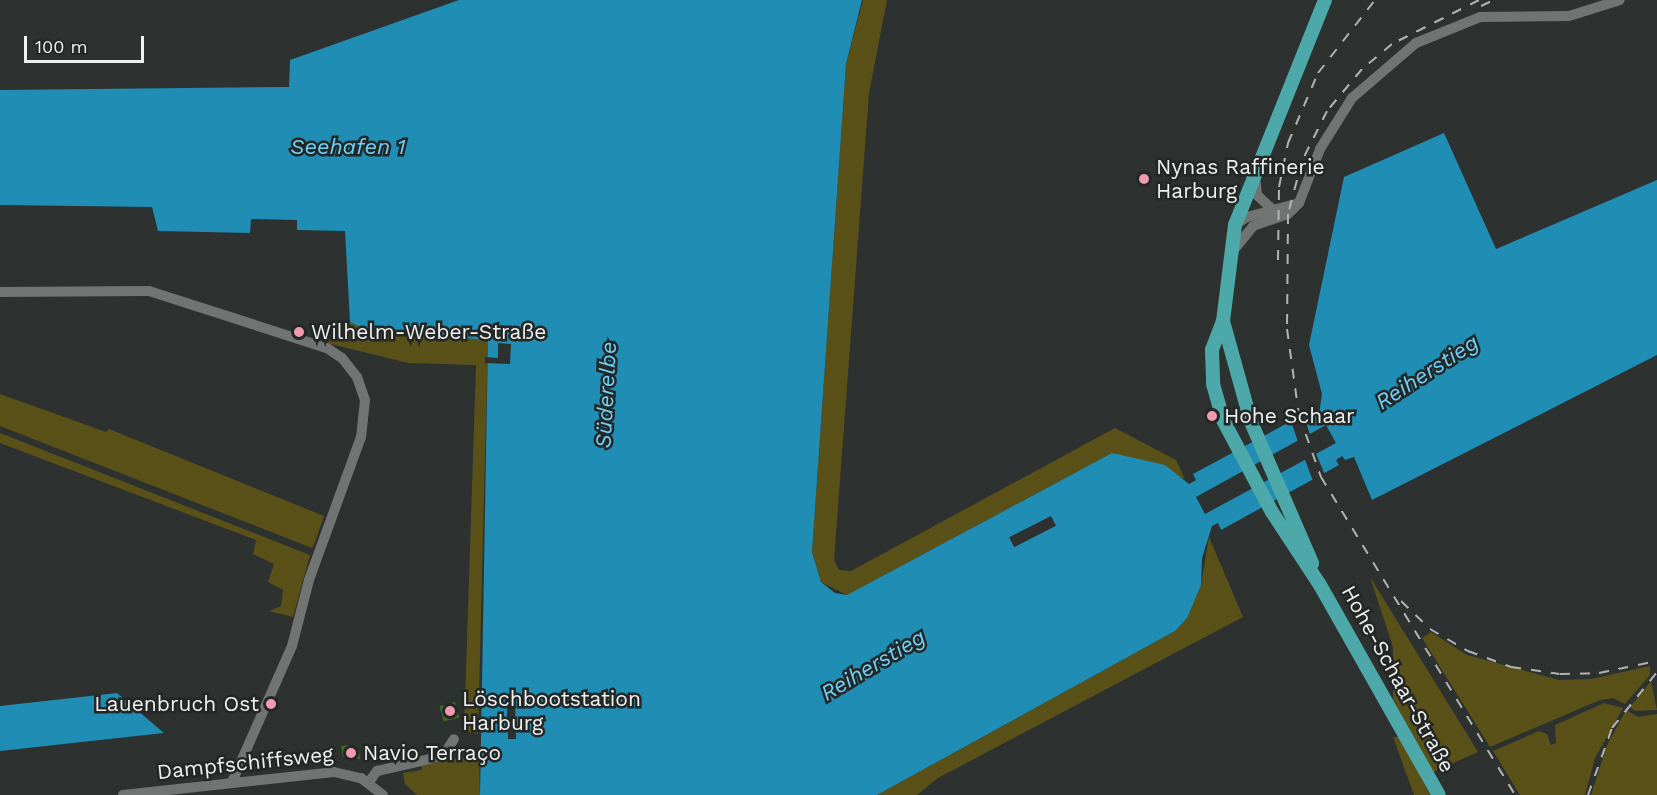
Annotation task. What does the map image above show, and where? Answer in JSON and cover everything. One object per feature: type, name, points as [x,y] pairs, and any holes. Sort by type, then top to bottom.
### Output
[{"type":"main road","name":"Hohe-Schaar-Straße","points":[[1325,0],[1256,169],[1241,216],[1230,255],[1223,321],[1214,341],[1212,384],[1234,441],[1272,512],[1320,585],[1439,795]]},
{"type":"main road","name":"Hohe-Schaar-Straße","points":[[1223,321],[1254,429],[1320,585]]},
{"type":"street","points":[[1230,255],[1259,223],[1282,217],[1299,203],[1320,149],[1352,98],[1416,43],[1480,17],[1569,16],[1620,0]]},
{"type":"street","points":[[1256,169],[1257,195],[1273,210]]},
{"type":"street","points":[[1241,216],[1299,203]]},
{"type":"street","points":[[1241,216],[1259,223]]},
{"type":"street","points":[[0,292],[149,291],[327,348],[357,377],[365,400],[364,425],[309,580],[284,667],[232,782]]},
{"type":"street","points":[[369,782],[377,771],[443,756],[454,739]]},
{"type":"street","name":"Dampfschiffsweg","points":[[123,795],[334,772],[369,782],[383,795]]},
{"type":"shaded area","points":[[863,0],[887,0],[869,93],[834,560],[839,570],[851,571],[1115,428],[1176,460],[1185,479],[1112,453],[847,595],[821,582],[812,552],[846,64]]},
{"type":"shaded area","points":[[350,322],[366,330],[488,340],[478,734],[464,731],[476,365],[408,363],[327,343]]},
{"type":"shaded area","points":[[0,394],[106,432],[109,429],[324,516],[315,542],[312,548],[0,426]]},
{"type":"shaded area","points":[[0,433],[310,555],[293,617],[269,611],[281,606],[283,590],[268,582],[274,564],[253,554],[256,540],[0,443]]},
{"type":"shaded area","points":[[1209,537],[1243,617],[938,778],[917,795],[877,795],[1175,631],[1201,585]]},
{"type":"shaded area","points":[[1370,577],[1478,752],[1433,772],[1393,699],[1393,647]]},
{"type":"shaded area","points":[[1431,632],[1467,655],[1559,680],[1591,679],[1650,666],[1650,675],[1625,704],[1613,698],[1600,700],[1490,747],[1422,638]]},
{"type":"shaded area","points":[[1651,681],[1657,710],[1635,711],[1630,707]]},
{"type":"shaded area","points":[[1604,703],[1623,708],[1595,758],[1585,795],[1520,795],[1493,751],[1539,731],[1547,734],[1551,745],[1556,743],[1555,725]]},
{"type":"shaded area","points":[[1626,710],[1638,717],[1657,714],[1657,795],[1591,795],[1607,745]]},
{"type":"shaded area","points":[[1393,737],[1400,737],[1430,795],[1414,795]]},
{"type":"shaded area","points":[[479,754],[480,795],[417,795],[405,784],[403,773],[422,770],[421,766]]},
{"type":"water","points":[[459,0],[862,0],[846,64],[812,552],[821,582],[835,593],[847,595],[1112,453],[1165,465],[1189,484],[1196,480],[1193,474],[1308,412],[1311,418],[1319,414],[1322,394],[1309,345],[1344,177],[1444,133],[1496,249],[1657,180],[1657,355],[1372,500],[1354,457],[1345,460],[1342,456],[1336,460],[1339,465],[1221,530],[1218,523],[1212,526],[1202,558],[1201,585],[1187,618],[1175,631],[877,795],[480,795],[488,340],[366,330],[350,322],[345,231],[297,230],[297,220],[251,219],[250,233],[158,231],[152,207],[0,205],[0,90],[289,87],[290,60]],"holes":[[[1326,425],[1336,443],[1205,514],[1196,497]]]},
{"type":"water","points":[[117,693],[164,733],[0,751],[0,706]]},
{"type":"pier","points":[[498,343],[511,344],[510,364],[485,363],[485,357],[498,358]]},
{"type":"pier","points":[[1303,413],[1311,438],[1299,445],[1290,418]]},
{"type":"pier","points":[[1315,451],[1325,475],[1313,481],[1304,457]]},
{"type":"pier","points":[[1051,516],[1056,526],[1014,547],[1009,537]]},
{"type":"pier","points":[[507,703],[515,703],[516,739],[508,739],[508,723],[475,724],[476,719],[507,719]]},
{"type":"building","name":"Löschbootstation Harburg","points":[[455,702],[459,717],[444,722],[440,706]]},
{"type":"building","name":"Navio Terraço","points":[[349,745],[350,750],[359,750],[360,759],[343,757],[341,746]]},
{"type":"railway","points":[[1278,260],[1279,187],[1288,143],[1318,73],[1375,0]]},
{"type":"railway","points":[[1479,0],[1392,44],[1362,69],[1327,111],[1302,161],[1288,214],[1287,329],[1299,415],[1321,477],[1515,795]]},
{"type":"railway","points":[[1481,6],[1494,0]]},
{"type":"railway","points":[[1401,601],[1430,629],[1468,651],[1511,667],[1560,674],[1599,673],[1657,661]]},
{"type":"railway","points":[[1588,795],[1612,728],[1657,672]]},
{"type":"place","name":"Nynas Raffinerie Harburg","points":[[1144,179]]},
{"type":"place","name":"Wilhelm-Weber-Straße","points":[[299,332]]},
{"type":"place","name":"Hohe Schaar","points":[[1212,416]]},
{"type":"place","name":"Lauenbruch Ost","points":[[271,704]]},
{"type":"place","name":"Löschbootstation Harburg","points":[[450,711]]},
{"type":"place","name":"Navio Terraço","points":[[351,753]]},
{"type":"water label","name":"Seehafen 1","points":[[348,147]]},
{"type":"water label","name":"Reiherstieg","points":[[1427,372]]},
{"type":"water label","name":"Süderelbe","points":[[606,395]]},
{"type":"water label","name":"Reiherstieg","points":[[873,665]]}]
